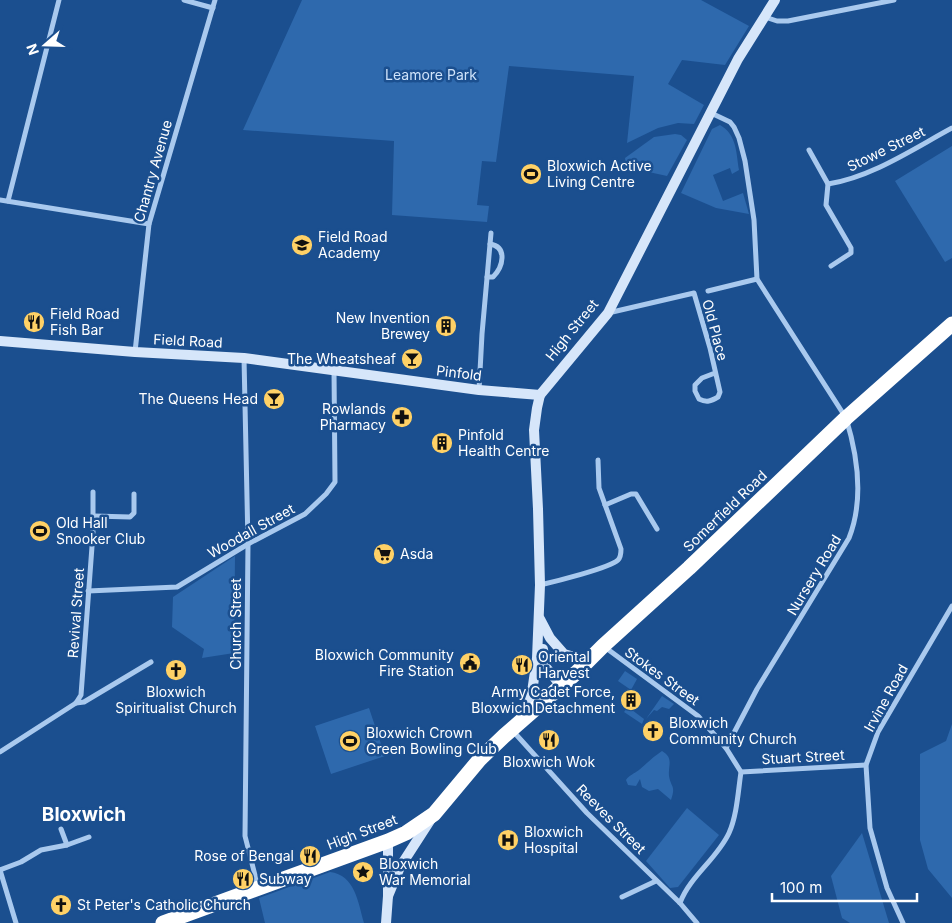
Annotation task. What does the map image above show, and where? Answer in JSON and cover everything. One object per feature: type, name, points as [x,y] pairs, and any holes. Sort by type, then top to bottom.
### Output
[{"type":"highway","name":"Somerfield Road","points":[[516,725],[689,568],[846,418],[952,324]]},
{"type":"highway","name":"High Street","points":[[163,923],[183,920],[258,888],[406,833],[434,814],[480,759],[516,725]]},
{"type":"main road","name":"High Street","points":[[516,725],[532,692],[537,658],[540,585],[534,430],[540,394],[608,313],[738,58],[775,0]]},
{"type":"main road","name":"Field Road","points":[[0,341],[134,352],[244,358],[374,376]]},
{"type":"main road","name":"Pinfold","points":[[374,376],[479,390],[540,394]]},
{"type":"main road","name":"High Street","points":[[539,618],[544,666],[561,686]]},
{"type":"main road","points":[[539,618],[558,649],[564,654],[588,661]]},
{"type":"main road","points":[[388,896],[400,867],[434,814]]},
{"type":"main road","points":[[386,923],[388,841]]},
{"type":"street","points":[[8,201],[59,0]]},
{"type":"street","points":[[184,0],[212,8]]},
{"type":"street","name":"Chantry Avenue","points":[[134,352],[149,224],[215,0]]},
{"type":"street","points":[[764,16],[777,21],[788,21],[894,0]]},
{"type":"street","points":[[708,290],[756,279],[754,220],[745,160],[739,138],[730,122],[710,113]]},
{"type":"street","name":"Stowe Street","points":[[828,184],[846,181],[876,168],[952,128]]},
{"type":"street","points":[[809,150],[828,184],[826,205],[851,248],[851,253],[831,266]]},
{"type":"street","points":[[0,200],[149,224]]},
{"type":"street","points":[[479,390],[491,233]]},
{"type":"street","points":[[487,277],[493,277],[499,271],[503,261],[499,248],[490,244]]},
{"type":"street","name":"Nursery Road","points":[[726,748],[757,689],[849,538],[854,526],[858,476],[854,444],[846,418],[756,279]]},
{"type":"street","name":"Old Place","points":[[608,313],[694,293],[710,348],[720,392],[718,397],[707,402],[699,399],[695,391],[695,385],[707,375],[715,373]]},
{"type":"street","name":"Church Street","points":[[244,358],[248,544],[245,836],[258,888]]},
{"type":"street","name":"Woodall Street","points":[[88,591],[169,589],[177,587],[248,544],[305,514],[336,482],[334,370]]},
{"type":"street","points":[[540,585],[561,580],[617,560],[621,553],[598,482],[598,460]]},
{"type":"street","name":"Revival Street","points":[[76,703],[81,695],[82,686],[94,516],[93,492]]},
{"type":"street","points":[[94,516],[130,517],[134,512],[134,494]]},
{"type":"street","points":[[605,505],[631,494],[636,494],[657,529]]},
{"type":"street","name":"Irvine Road","points":[[903,923],[887,888],[870,828],[866,765],[878,732],[952,606]]},
{"type":"street","name":"Stokes Street","points":[[603,646],[698,716],[726,748]]},
{"type":"street","points":[[0,752],[76,703],[84,702],[151,662]]},
{"type":"street","name":"Reeves Street","points":[[516,725],[587,813],[680,903],[697,923]]},
{"type":"street","points":[[680,903],[684,892],[714,856],[729,833],[741,772],[726,748]]},
{"type":"street","name":"Stuart Street","points":[[741,772],[866,765]]},
{"type":"street","points":[[61,829],[67,845]]},
{"type":"street","points":[[16,923],[0,870],[21,862],[40,850],[67,845],[88,838]]},
{"type":"street","points":[[622,897],[656,881]]},
{"type":"green space","name":"Leamore Park","points":[[302,0],[701,0],[749,26],[725,65],[682,60],[668,84],[704,105],[694,124],[678,123],[658,128],[627,143],[634,76],[509,66],[496,162],[482,161],[477,205],[489,206],[487,222],[392,215],[394,141],[243,130]]},
{"type":"green space","points":[[720,125],[726,129],[733,139],[739,170],[732,174],[730,168],[713,175],[723,201],[743,193],[749,214],[716,208],[681,193],[712,129]]},
{"type":"green space","points":[[681,135],[687,140],[667,176],[626,167],[625,158],[654,137]]},
{"type":"green space","points":[[952,146],[952,258],[945,262],[895,181]]},
{"type":"green space","points":[[235,556],[234,653],[202,658],[204,649],[172,627],[173,597]]},
{"type":"green space","points":[[625,671],[637,679],[631,690],[618,681]]},
{"type":"green space","points":[[662,696],[674,704],[669,709],[662,707],[657,711],[654,710],[646,719]]},
{"type":"green space","points":[[628,707],[644,719],[642,724],[624,712]]},
{"type":"green space","name":"Bloxwich Crown Green Bowling Club","points":[[369,708],[385,756],[331,774],[315,726]]},
{"type":"green space","points":[[952,724],[952,898],[928,869],[920,840],[920,754],[946,741]]},
{"type":"green space","points":[[662,751],[668,756],[670,762],[669,776],[673,789],[671,800],[658,789],[649,791],[642,787],[640,779],[636,786],[628,785],[626,780]]},
{"type":"green space","points":[[687,808],[719,835],[678,887],[670,888],[646,861]]},
{"type":"green space","points":[[862,833],[889,923],[850,923],[842,918],[831,876]]},
{"type":"green space","points":[[330,872],[345,878],[350,884],[357,898],[364,923],[265,923],[259,898]]},
{"type":"place","name":"Bloxwich Active Living Centre","points":[[531,174]]},
{"type":"place","name":"Field Road Academy","points":[[302,245]]},
{"type":"place","name":"Field Road Fish Bar","points":[[34,322]]},
{"type":"place","name":"New Invention Brewey","points":[[446,326]]},
{"type":"place","name":"The Wheatsheaf","points":[[412,359]]},
{"type":"place","name":"The Queens Head","points":[[274,399]]},
{"type":"place","name":"Rowlands Pharmacy","points":[[402,417]]},
{"type":"place","name":"Pinfold Health Centre","points":[[442,443]]},
{"type":"place","name":"Old Hall Snooker Club","points":[[40,531]]},
{"type":"place","name":"Asda","points":[[384,554]]},
{"type":"place","name":"Bloxwich Community Fire Station","points":[[470,663]]},
{"type":"place","name":"Oriental Harvest","points":[[522,665]]},
{"type":"place","name":"Bloxwich Spiritualist Church","points":[[176,670]]},
{"type":"place","name":"Army Cadet Force, Bloxwich Detachment","points":[[631,700]]},
{"type":"place","name":"Bloxwich Community Church","points":[[653,731]]},
{"type":"place","name":"Bloxwich Wok","points":[[549,740]]},
{"type":"place","name":"Bloxwich Crown Green Bowling Club","points":[[350,741]]},
{"type":"place","name":"Bloxwich Hospital","points":[[508,840]]},
{"type":"place","name":"Rose of Bengal","points":[[310,856]]},
{"type":"place","name":"Bloxwich War Memorial","points":[[363,872]]},
{"type":"place","name":"Subway","points":[[243,879]]},
{"type":"place","name":"St Peter's Catholic Church","points":[[61,905]]},
{"type":"district","name":"Bloxwich","points":[[84,814]]}]
